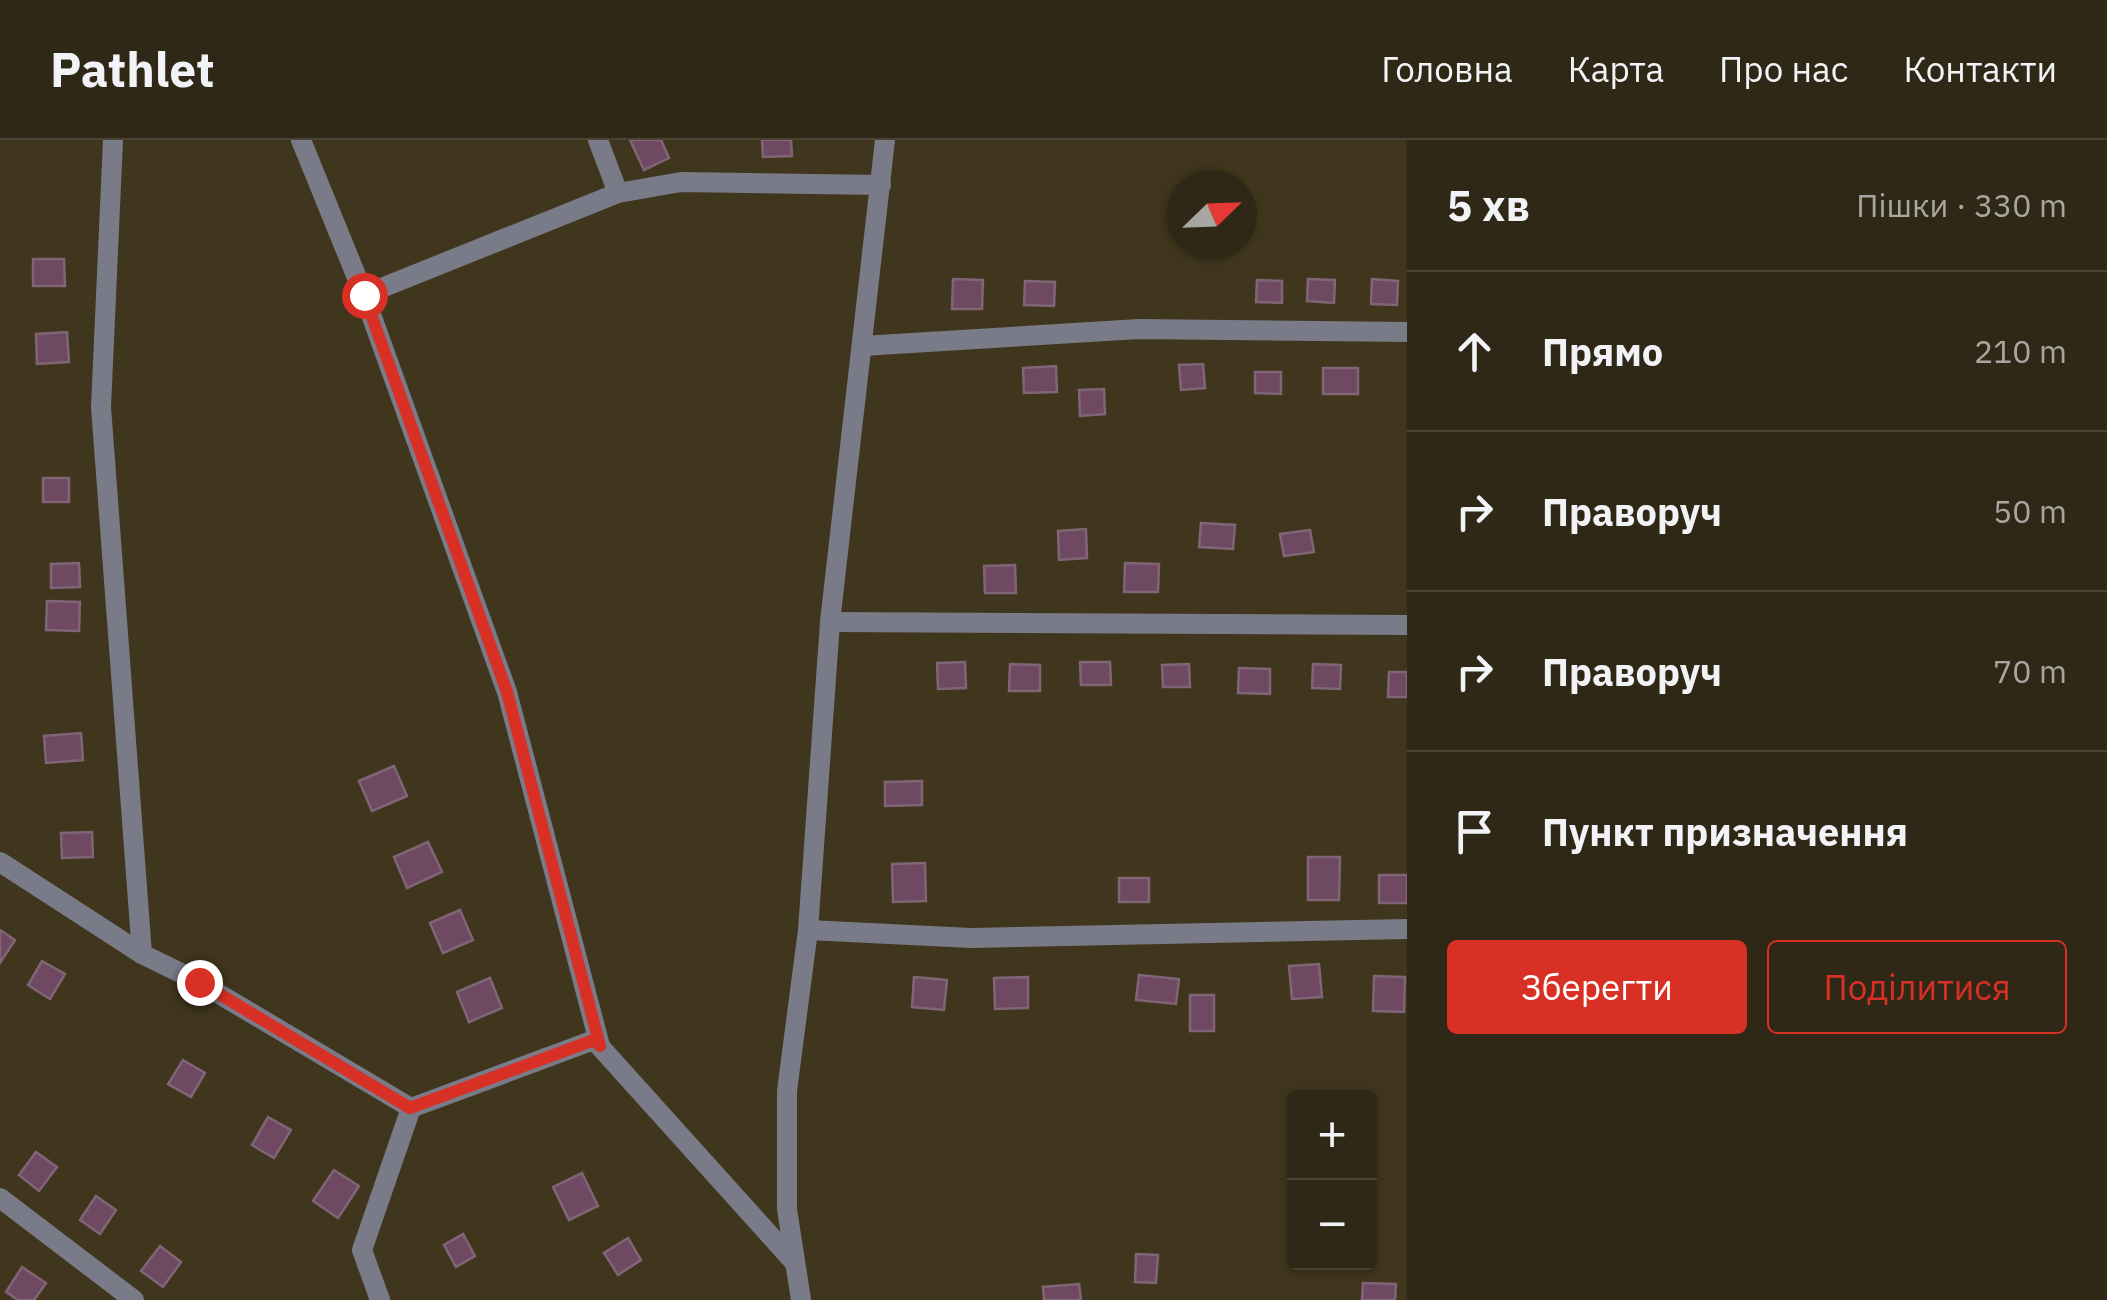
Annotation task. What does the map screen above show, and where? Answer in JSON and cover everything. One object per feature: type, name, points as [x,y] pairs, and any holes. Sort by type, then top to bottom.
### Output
[{"type":"street","points":[[113,140],[101,407],[142,954]]},
{"type":"street","points":[[302,140],[364,295],[507,692],[600,1046]]},
{"type":"street","points":[[598,140],[618,193]]},
{"type":"street","points":[[801,1300],[788,1210],[787,1091],[808,930],[830,622],[885,140]]},
{"type":"street","points":[[364,295],[618,193],[681,182],[880,185]]},
{"type":"street","points":[[862,346],[1140,329],[1407,332]]},
{"type":"street","points":[[830,622],[1407,625]]},
{"type":"street","points":[[0,862],[142,954],[199,982],[410,1108]]},
{"type":"street","points":[[808,930],[971,938],[1407,929]]},
{"type":"street","points":[[410,1108],[594,1040],[796,1263]]},
{"type":"street","points":[[380,1300],[362,1250],[410,1108]]},
{"type":"street","points":[[0,1198],[134,1300]]},
{"type":"building","points":[[630,140],[661,140],[669,158],[644,170]]},
{"type":"building","points":[[762,140],[791,140],[792,156],[763,157]]},
{"type":"building","points":[[33,259],[64,259],[65,286],[33,286]]},
{"type":"building","points":[[953,279],[983,280],[982,309],[952,309]]},
{"type":"building","points":[[1308,279],[1335,280],[1334,303],[1307,301]]},
{"type":"building","points":[[1372,279],[1398,281],[1397,305],[1371,304]]},
{"type":"building","points":[[1257,280],[1282,281],[1282,303],[1256,302]]},
{"type":"building","points":[[1025,281],[1055,282],[1054,306],[1024,305]]},
{"type":"building","points":[[67,332],[69,362],[37,364],[36,334]]},
{"type":"building","points":[[1203,364],[1205,388],[1181,390],[1179,365]]},
{"type":"building","points":[[1056,366],[1057,392],[1024,393],[1023,368]]},
{"type":"building","points":[[1323,368],[1358,368],[1358,394],[1323,394]]},
{"type":"building","points":[[1255,372],[1281,372],[1281,394],[1255,393]]},
{"type":"building","points":[[1104,389],[1105,414],[1080,416],[1079,390]]},
{"type":"building","points":[[43,478],[69,478],[69,502],[43,502]]},
{"type":"building","points":[[1201,523],[1235,525],[1233,549],[1199,547]]},
{"type":"building","points":[[1086,529],[1087,558],[1059,560],[1058,531]]},
{"type":"building","points":[[1310,530],[1314,552],[1284,556],[1280,534]]},
{"type":"building","points":[[79,563],[80,587],[51,588],[51,564]]},
{"type":"building","points":[[1125,563],[1159,564],[1158,592],[1124,592]]},
{"type":"building","points":[[1015,565],[1016,593],[985,593],[984,566]]},
{"type":"building","points":[[47,601],[80,602],[79,631],[46,630]]},
{"type":"building","points":[[965,662],[966,688],[938,689],[937,663]]},
{"type":"building","points":[[1080,662],[1110,662],[1111,685],[1081,685]]},
{"type":"building","points":[[1010,664],[1040,665],[1040,691],[1009,691]]},
{"type":"building","points":[[1189,664],[1190,687],[1163,687],[1162,665]]},
{"type":"building","points":[[1313,664],[1341,665],[1340,689],[1312,688]]},
{"type":"building","points":[[1239,668],[1270,669],[1270,694],[1238,693]]},
{"type":"building","points":[[1389,672],[1407,672],[1407,697],[1388,697]]},
{"type":"building","points":[[81,733],[83,760],[46,763],[44,736]]},
{"type":"building","points":[[394,766],[407,796],[372,811],[359,781]]},
{"type":"building","points":[[922,781],[922,805],[885,806],[885,782]]},
{"type":"building","points":[[92,832],[93,857],[62,858],[61,833]]},
{"type":"building","points":[[428,842],[442,872],[407,888],[394,857]]},
{"type":"building","points":[[1308,857],[1340,857],[1339,900],[1308,900]]},
{"type":"building","points":[[925,863],[926,901],[893,902],[892,864]]},
{"type":"building","points":[[1379,875],[1407,875],[1407,903],[1379,903]]},
{"type":"building","points":[[1119,878],[1149,878],[1149,902],[1119,902]]},
{"type":"building","points":[[460,910],[473,940],[443,953],[430,923]]},
{"type":"building","points":[[0,930],[15,940],[0,963]]},
{"type":"building","points":[[42,961],[65,974],[50,999],[28,985]]},
{"type":"building","points":[[1319,964],[1322,997],[1292,999],[1289,966]]},
{"type":"building","points":[[1139,975],[1179,979],[1176,1004],[1136,1000]]},
{"type":"building","points":[[1374,976],[1405,977],[1404,1012],[1373,1011]]},
{"type":"building","points":[[914,977],[947,980],[944,1010],[912,1007]]},
{"type":"building","points":[[1028,977],[1028,1008],[995,1009],[994,978]]},
{"type":"building","points":[[490,978],[502,1008],[469,1022],[457,992]]},
{"type":"building","points":[[1190,995],[1214,995],[1214,1031],[1190,1031]]},
{"type":"building","points":[[183,1060],[205,1073],[191,1097],[168,1084]]},
{"type":"building","points":[[268,1117],[291,1130],[274,1158],[252,1145]]},
{"type":"building","points":[[36,1152],[57,1167],[39,1191],[19,1175]]},
{"type":"building","points":[[334,1170],[359,1186],[338,1218],[313,1201]]},
{"type":"building","points":[[582,1173],[598,1206],[569,1220],[553,1187]]},
{"type":"building","points":[[96,1196],[116,1210],[100,1234],[80,1220]]},
{"type":"building","points":[[463,1234],[475,1256],[456,1267],[444,1245]]},
{"type":"building","points":[[628,1238],[641,1260],[618,1275],[604,1253]]},
{"type":"building","points":[[160,1246],[181,1262],[163,1287],[141,1271]]},
{"type":"building","points":[[1136,1254],[1158,1255],[1156,1283],[1135,1282]]},
{"type":"building","points":[[22,1267],[46,1283],[34,1300],[18,1300],[6,1292]]},
{"type":"building","points":[[1363,1283],[1396,1284],[1395,1300],[1362,1300]]},
{"type":"building","points":[[1079,1284],[1081,1300],[1044,1300],[1043,1287]]},
{"type":"route","points":[[199,982],[410,1108],[594,1040],[600,1046],[507,692],[364,295]]}]
